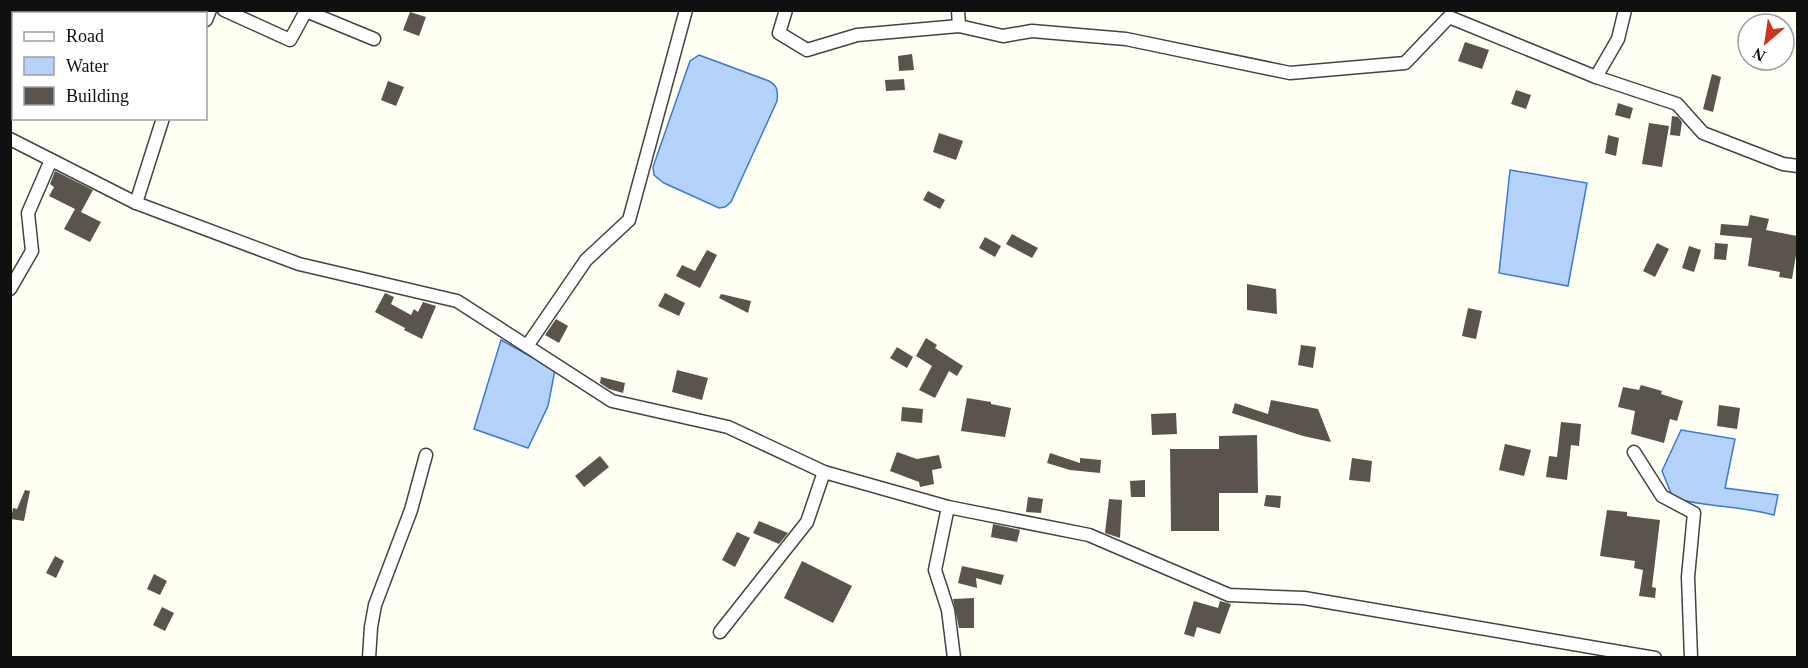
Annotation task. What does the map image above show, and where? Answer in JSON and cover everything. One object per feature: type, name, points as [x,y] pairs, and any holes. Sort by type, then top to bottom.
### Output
[{"type":"street","points":[[224,10],[290,40],[306,11],[374,39]]},
{"type":"street","points":[[527,346],[586,260],[629,220],[686,10]]},
{"type":"street","points":[[786,10],[779,33],[807,50],[857,34],[959,26],[1003,36],[1032,31],[1126,39],[1290,73],[1405,63],[1449,17],[1596,77],[1677,104],[1703,133],[1783,164],[1797,166]]},
{"type":"street","points":[[958,10],[959,26]]},
{"type":"street","points":[[1596,77],[1618,39],[1625,10]]},
{"type":"street","points":[[136,203],[162,120]]},
{"type":"street","points":[[10,139],[136,203],[298,264],[456,301],[612,401],[728,427],[824,472],[948,507],[1089,535],[1229,595],[1304,598],[1655,657]]},
{"type":"street","points":[[10,289],[32,251],[28,213],[51,160]]},
{"type":"street","points":[[1634,452],[1662,496],[1694,513],[1688,577],[1690,657]]},
{"type":"street","points":[[369,657],[375,604],[411,510],[426,455]]},
{"type":"street","points":[[720,632],[807,522],[824,472]]},
{"type":"street","points":[[948,507],[935,570],[948,610],[954,657]]},
{"type":"water","points":[[699,55],[769,81],[776,87],[777,92],[777,101],[731,202],[719,208],[664,183],[654,175],[653,167],[690,61]]},
{"type":"water","points":[[1510,170],[1587,183],[1568,286],[1499,273]]},
{"type":"water","points":[[501,340],[555,370],[548,406],[528,448],[474,429]]},
{"type":"water","points":[[1681,430],[1735,439],[1725,488],[1778,495],[1774,515],[1673,498],[1662,471]]},
{"type":"building","points":[[410,12],[426,17],[419,36],[403,30]]},
{"type":"building","points":[[1465,42],[1489,50],[1482,69],[1458,61]]},
{"type":"building","points":[[912,54],[914,70],[899,71],[898,56]]},
{"type":"building","points":[[1712,74],[1721,77],[1713,112],[1703,109]]},
{"type":"building","points":[[904,79],[905,90],[886,91],[885,80]]},
{"type":"building","points":[[388,81],[404,87],[396,106],[381,100]]},
{"type":"building","points":[[1516,90],[1531,95],[1526,109],[1511,104]]},
{"type":"building","points":[[1618,103],[1633,108],[1630,119],[1615,115]]},
{"type":"building","points":[[1672,116],[1678,117],[1682,122],[1680,136],[1670,135]]},
{"type":"building","points":[[1649,123],[1669,126],[1662,167],[1642,164]]},
{"type":"building","points":[[939,133],[963,141],[956,160],[933,152]]},
{"type":"building","points":[[1608,135],[1619,138],[1616,156],[1605,153]]},
{"type":"building","points":[[55,171],[93,190],[81,212],[101,222],[90,242],[64,229],[75,209],[49,196],[54,187],[50,184]]},
{"type":"building","points":[[928,191],[945,200],[940,209],[923,200]]},
{"type":"building","points":[[1750,215],[1769,219],[1766,230],[1797,236],[1792,279],[1779,277],[1780,272],[1748,266],[1752,238],[1720,235],[1721,224],[1748,226]]},
{"type":"building","points":[[1012,234],[1038,248],[1032,258],[1006,244]]},
{"type":"building","points":[[985,237],[1001,246],[995,257],[979,248]]},
{"type":"building","points":[[1657,243],[1669,249],[1655,277],[1643,271]]},
{"type":"building","points":[[1715,243],[1728,244],[1726,260],[1714,259]]},
{"type":"building","points":[[1689,246],[1701,250],[1694,272],[1682,268]]},
{"type":"building","points":[[707,250],[717,255],[700,288],[676,276],[682,265],[695,271]]},
{"type":"building","points":[[1247,284],[1276,289],[1277,314],[1247,310]]},
{"type":"building","points":[[385,293],[394,297],[391,304],[411,315],[414,309],[418,312],[423,302],[436,306],[422,339],[375,312]]},
{"type":"building","points":[[665,293],[685,303],[679,316],[658,306]]},
{"type":"building","points":[[721,294],[751,301],[748,313],[719,298]]},
{"type":"building","points":[[1468,308],[1482,311],[1476,339],[1462,336]]},
{"type":"building","points":[[556,319],[568,326],[559,343],[545,335]]},
{"type":"building","points":[[926,338],[937,345],[935,348],[963,366],[957,376],[949,371],[935,398],[919,390],[932,366],[916,356]]},
{"type":"building","points":[[1301,345],[1316,347],[1313,368],[1298,365]]},
{"type":"building","points":[[897,347],[913,357],[907,368],[890,358]]},
{"type":"building","points":[[677,370],[708,378],[702,400],[672,392]]},
{"type":"building","points":[[601,377],[625,383],[623,393],[609,389],[600,383]]},
{"type":"building","points":[[1641,385],[1662,391],[1661,394],[1683,401],[1677,421],[1670,419],[1664,443],[1631,434],[1635,411],[1618,407],[1623,387],[1639,390]]},
{"type":"building","points":[[967,398],[1011,408],[1005,437],[961,431]]},
{"type":"building","points":[[1271,400],[1318,409],[1331,442],[1303,436],[1232,413],[1235,403],[1268,414]]},
{"type":"building","points":[[1719,405],[1740,408],[1737,429],[1717,426]]},
{"type":"building","points":[[902,407],[923,409],[922,423],[901,421]]},
{"type":"building","points":[[1176,413],[1177,434],[1152,435],[1151,414]]},
{"type":"building","points":[[1561,422],[1581,424],[1579,446],[1571,445],[1567,480],[1546,477],[1549,456],[1557,457]]},
{"type":"building","points":[[1257,435],[1258,493],[1219,493],[1219,531],[1171,531],[1170,449],[1219,449],[1219,436]]},
{"type":"building","points":[[1505,444],[1531,450],[1524,476],[1499,470]]},
{"type":"building","points":[[897,452],[917,459],[939,455],[942,468],[932,470],[934,484],[920,487],[919,482],[890,471]]},
{"type":"building","points":[[1050,453],[1080,463],[1080,458],[1101,460],[1100,473],[1070,470],[1047,463]]},
{"type":"building","points":[[600,456],[609,467],[584,487],[575,476]]},
{"type":"building","points":[[1352,458],[1372,461],[1370,482],[1349,480]]},
{"type":"building","points":[[1145,480],[1145,497],[1131,497],[1130,481]]},
{"type":"building","points":[[25,490],[30,491],[24,521],[11,519],[13,508],[17,509]]},
{"type":"building","points":[[1266,495],[1281,496],[1280,508],[1264,506]]},
{"type":"building","points":[[1028,497],[1043,499],[1041,513],[1026,512]]},
{"type":"building","points":[[1109,499],[1122,500],[1120,538],[1105,533]]},
{"type":"building","points":[[1607,510],[1627,512],[1627,516],[1660,520],[1652,587],[1656,588],[1655,598],[1639,596],[1643,570],[1634,568],[1635,561],[1600,556]]},
{"type":"building","points":[[759,521],[788,533],[779,544],[753,533]]},
{"type":"building","points":[[993,524],[1020,530],[1017,542],[991,537]]},
{"type":"building","points":[[737,532],[750,538],[735,567],[722,560]]},
{"type":"building","points":[[55,556],[64,561],[56,578],[46,573]]},
{"type":"building","points":[[802,561],[852,586],[833,623],[784,598]]},
{"type":"building","points":[[962,566],[1004,575],[1001,585],[976,578],[977,588],[958,583]]},
{"type":"building","points":[[154,574],[167,581],[160,595],[147,589]]},
{"type":"building","points":[[974,598],[974,628],[959,628],[953,599]]},
{"type":"building","points":[[1194,601],[1218,608],[1220,601],[1231,604],[1220,634],[1197,627],[1194,637],[1184,634]]},
{"type":"building","points":[[162,607],[174,613],[165,631],[153,625]]}]
